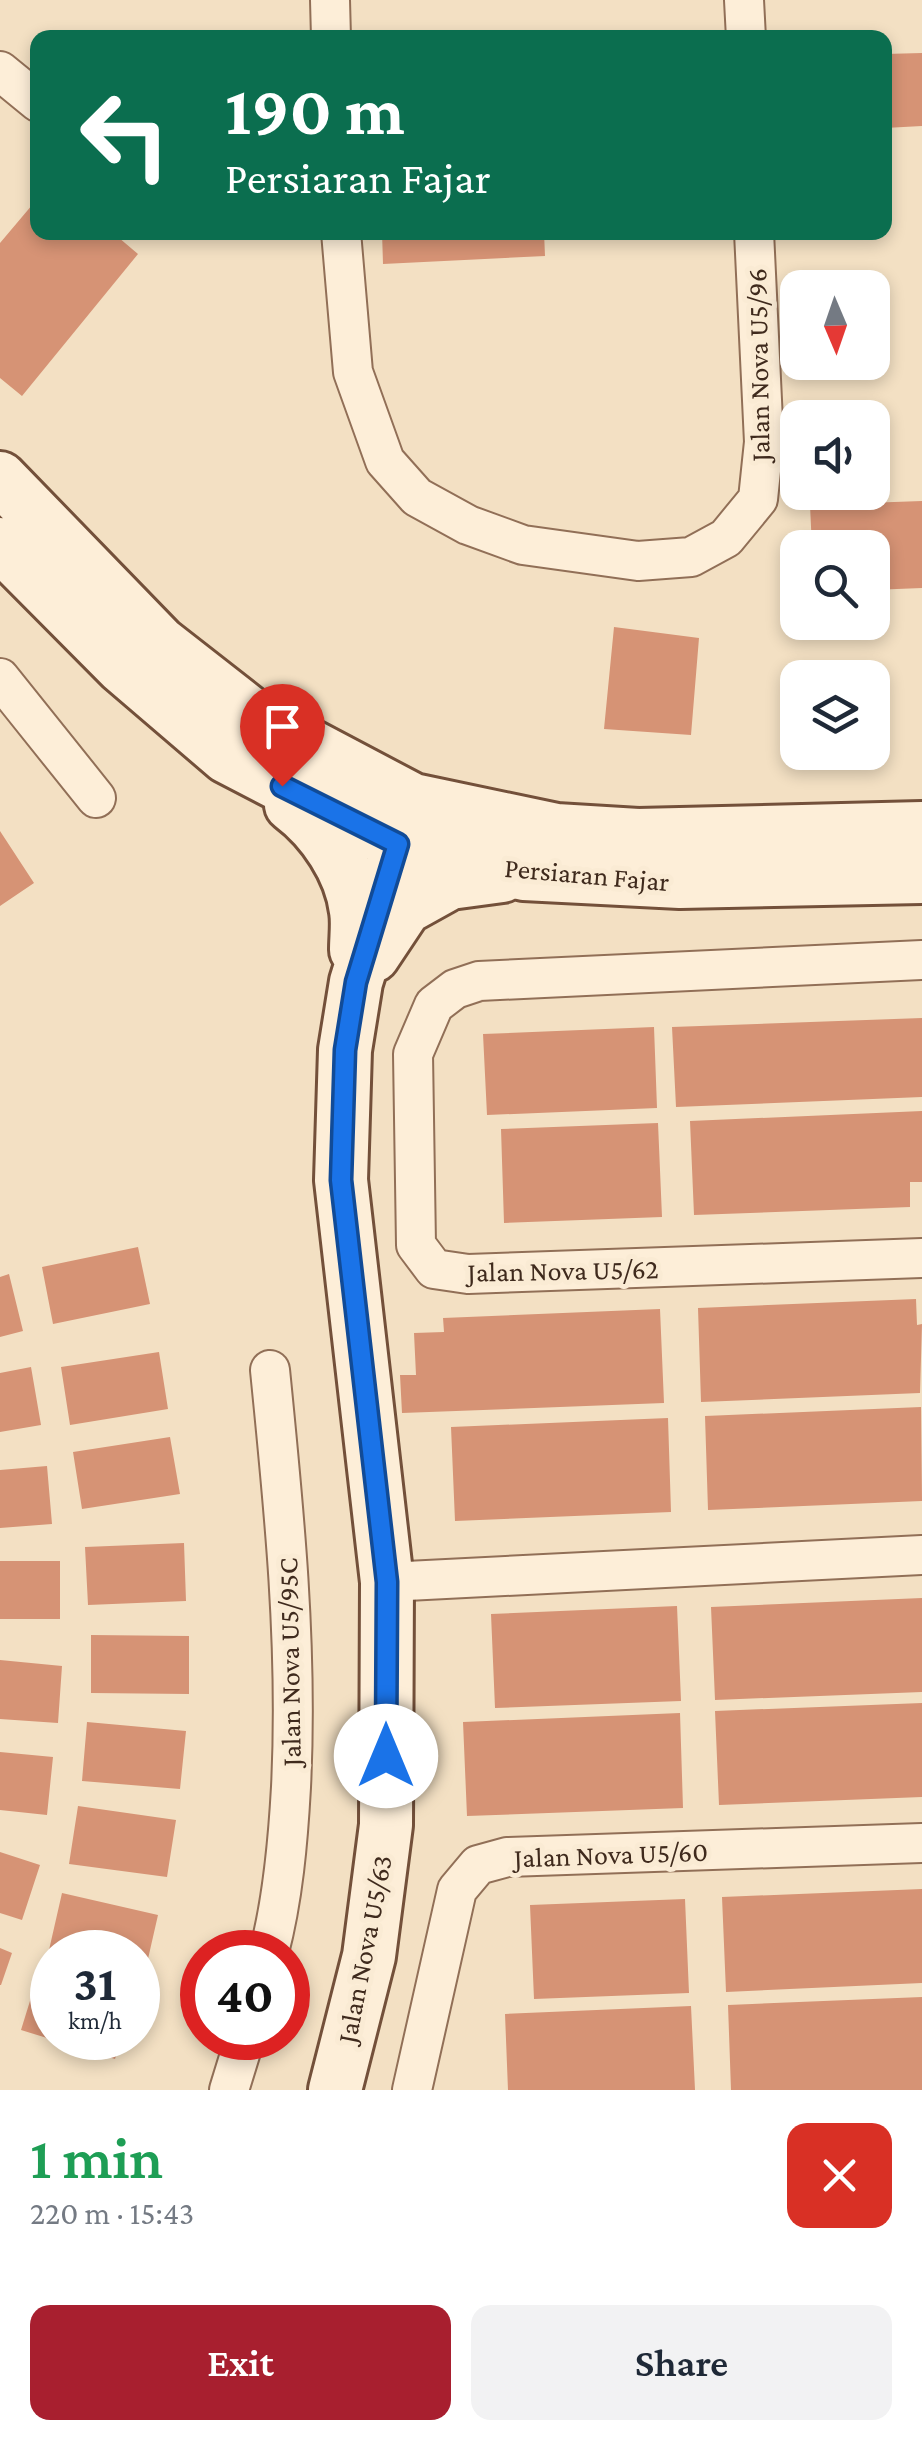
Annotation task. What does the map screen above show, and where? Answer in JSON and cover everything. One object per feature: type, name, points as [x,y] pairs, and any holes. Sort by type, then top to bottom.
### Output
[{"type":"main road","points":[[0,478],[160,643],[252,715],[405,822],[486,818],[572,831],[638,834],[922,828]]},
{"type":"main road","name":"Persiaran Fajar","points":[[0,544],[122,667],[227,757],[405,822],[524,874],[680,882],[922,877]]},
{"type":"main road","points":[[227,757],[308,818],[338,857],[356,910],[356,982]]},
{"type":"main road","name":"Jalan Nova U5/63","points":[[336,2090],[369,1956],[386,1825],[387,1582],[341,1180],[345,1050],[356,982],[405,822]]},
{"type":"main road","points":[[356,982],[405,908],[450,883],[524,874]]},
{"type":"street","points":[[330,0],[331,30]]},
{"type":"street","points":[[744,0],[746,30]]},
{"type":"street","points":[[0,71],[30,95]]},
{"type":"street","name":"Jalan Nova U5/96","points":[[343,240],[352,372],[385,461],[418,497],[468,525],[522,545],[638,561],[690,557],[726,538],[758,499],[764,442],[754,240]]},
{"type":"street","points":[[0,678],[96,798]]},
{"type":"street","name":"Jalan Nova U5/62","points":[[922,960],[479,981],[455,989],[434,1005],[413,1054],[416,1245],[434,1269],[468,1274],[922,1258]]},
{"type":"street","name":"Jalan Nova U5/95C","points":[[270,1370],[293,1631],[294,1728],[288,1835],[273,1930]]},
{"type":"street","points":[[387,1582],[922,1554]]},
{"type":"street","name":"Jalan Nova U5/60","points":[[412,2090],[457,1890],[478,1866],[507,1857],[922,1843]]},
{"type":"street","points":[[229,2090],[238,2060]]},
{"type":"building","points":[[922,53],[922,126],[892,128],[892,54]]},
{"type":"building","points":[[30,207],[30,240],[121,240],[138,254],[22,396],[0,378],[0,243]]},
{"type":"building","points":[[382,240],[544,240],[545,256],[383,264]]},
{"type":"building","points":[[922,501],[922,588],[890,589],[890,530],[811,530],[810,510],[890,510],[890,502]]},
{"type":"building","points":[[614,627],[699,638],[691,735],[604,729]]},
{"type":"building","points":[[0,831],[34,883],[0,906]]},
{"type":"building","points":[[922,1018],[922,1097],[676,1107],[672,1027]]},
{"type":"building","points":[[654,1027],[657,1108],[487,1115],[483,1034]]},
{"type":"building","points":[[922,1111],[922,1182],[910,1182],[910,1207],[694,1215],[690,1121]]},
{"type":"building","points":[[658,1123],[662,1217],[504,1223],[501,1129]]},
{"type":"building","points":[[138,1247],[150,1304],[53,1324],[42,1267]]},
{"type":"building","points":[[9,1274],[23,1331],[0,1337],[0,1277]]},
{"type":"building","points":[[916,1299],[917,1325],[922,1324],[920,1393],[701,1402],[698,1308]]},
{"type":"building","points":[[660,1309],[664,1403],[402,1413],[400,1375],[416,1375],[414,1333],[444,1332],[443,1318]]},
{"type":"building","points":[[159,1352],[168,1409],[70,1425],[61,1367]]},
{"type":"building","points":[[31,1367],[41,1425],[0,1432],[0,1373]]},
{"type":"building","points":[[921,1407],[922,1501],[708,1510],[705,1416]]},
{"type":"building","points":[[668,1418],[671,1512],[455,1521],[451,1427]]},
{"type":"building","points":[[170,1437],[180,1494],[82,1509],[73,1452]]},
{"type":"building","points":[[47,1466],[52,1524],[0,1528],[0,1470]]},
{"type":"building","points":[[184,1543],[186,1601],[88,1605],[85,1547]]},
{"type":"building","points":[[0,1561],[60,1561],[60,1619],[0,1619]]},
{"type":"building","points":[[922,1598],[922,1692],[715,1700],[711,1607]]},
{"type":"building","points":[[677,1606],[681,1701],[495,1708],[491,1614]]},
{"type":"building","points":[[91,1635],[189,1636],[189,1694],[91,1693]]},
{"type":"building","points":[[0,1660],[62,1666],[58,1723],[0,1719]]},
{"type":"building","points":[[922,1703],[922,1797],[719,1805],[715,1711]]},
{"type":"building","points":[[680,1713],[683,1808],[467,1816],[463,1722]]},
{"type":"building","points":[[87,1722],[186,1731],[180,1789],[82,1781]]},
{"type":"building","points":[[0,1752],[53,1757],[47,1815],[0,1810]]},
{"type":"building","points":[[78,1806],[176,1820],[167,1877],[69,1864]]},
{"type":"building","points":[[0,1852],[40,1865],[22,1920],[0,1913]]},
{"type":"building","points":[[922,1889],[922,1983],[726,1992],[722,1897]]},
{"type":"building","points":[[62,1893],[158,1915],[155,1930],[54,1930]]},
{"type":"building","points":[[685,1899],[689,1993],[534,1999],[530,1905]]},
{"type":"building","points":[[0,1948],[12,1953],[1,1985],[0,1985]]},
{"type":"building","points":[[922,1997],[922,2090],[731,2090],[728,2005]]},
{"type":"building","points":[[30,2001],[30,2033],[21,2030]]},
{"type":"building","points":[[691,2006],[695,2090],[508,2090],[505,2014]]},
{"type":"route","points":[[282,786],[398,844],[356,982],[345,1050],[341,1180],[387,1582],[386,1756]]}]
